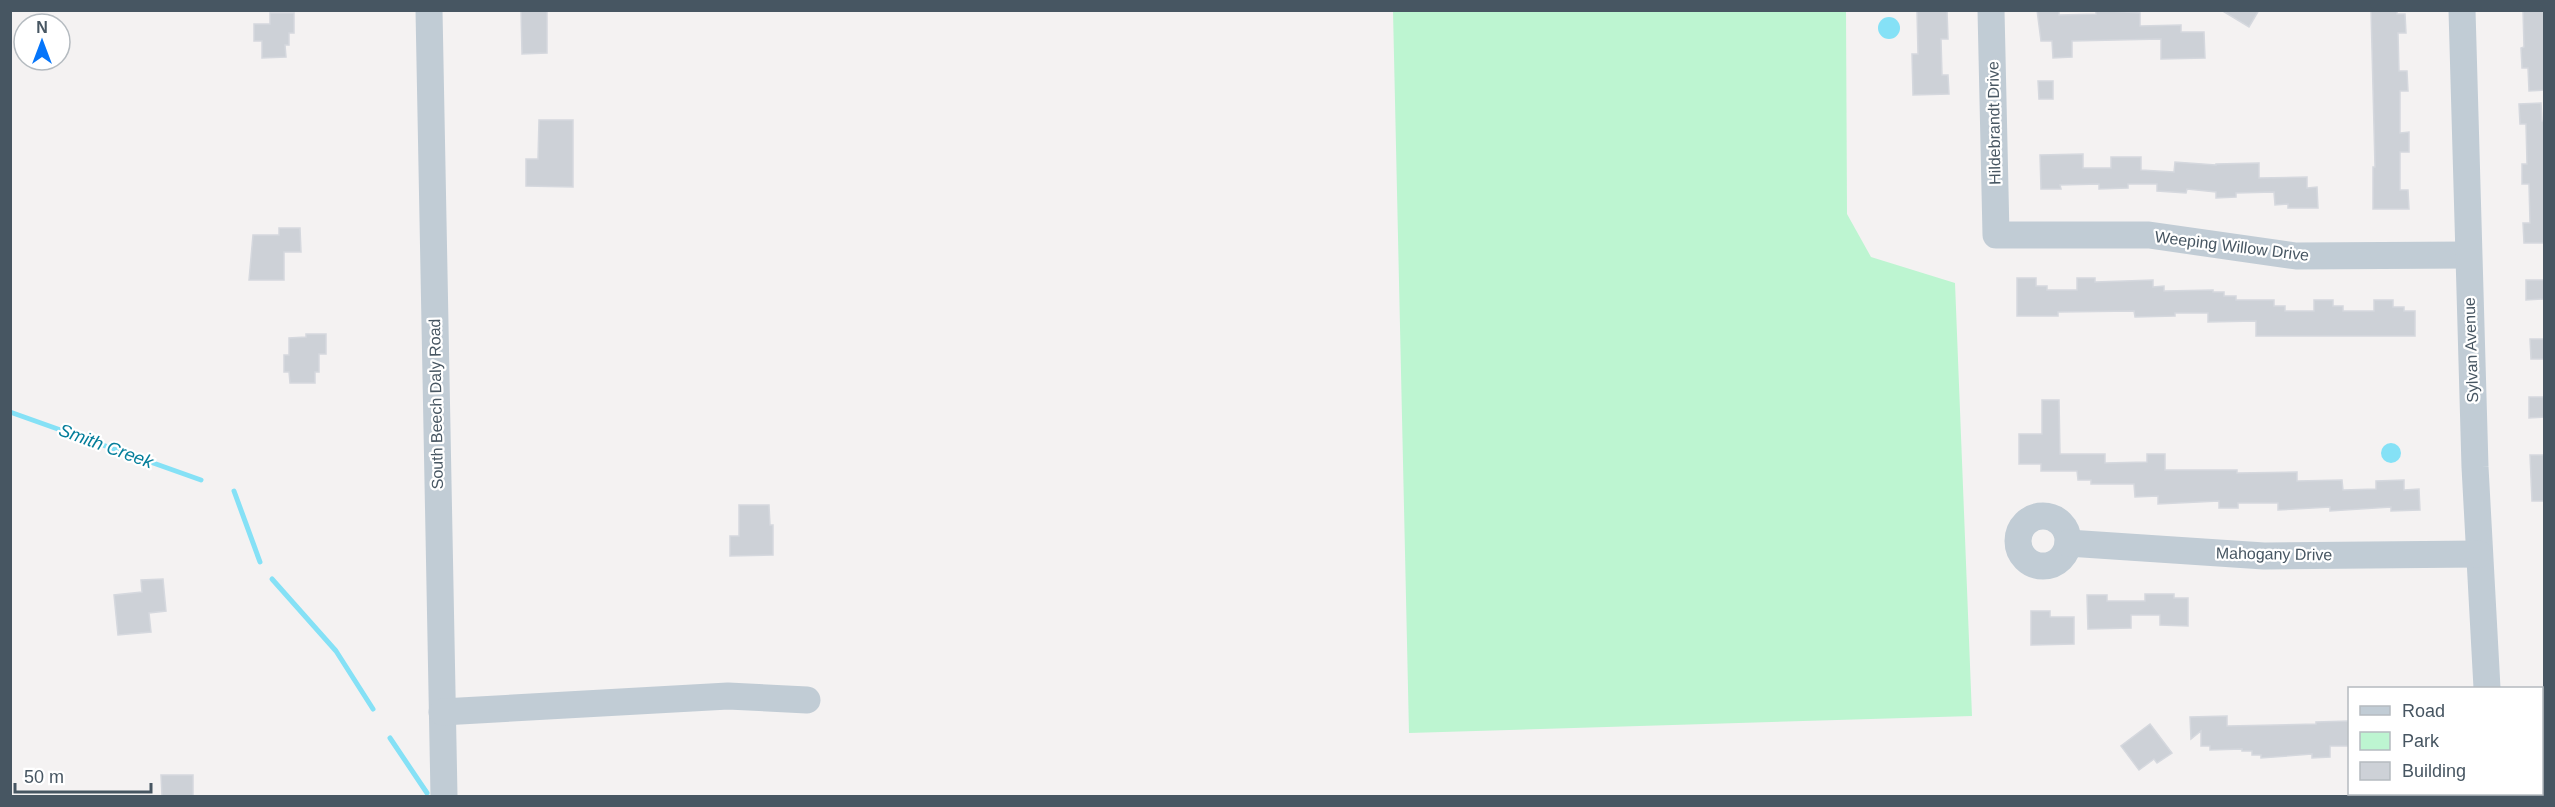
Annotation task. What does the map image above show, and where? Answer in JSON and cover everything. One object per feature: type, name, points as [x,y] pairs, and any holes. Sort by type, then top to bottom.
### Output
[{"type":"street","name":"South Beech Daly Road","points":[[429,10],[444,796]]},
{"type":"street","name":"Hildebrandt Drive","points":[[1991,10],[1996,235]]},
{"type":"street","name":"Sylvan Avenue","points":[[2462,10],[2468,255],[2487,687]]},
{"type":"street","name":"Weeping Willow Drive","points":[[1996,235],[2149,235],[2296,256],[2468,255]]},
{"type":"street","name":"Mahogany Drive","points":[[2068,543],[2264,556],[2480,554]]},
{"type":"street","points":[[442,712],[728,696],[807,700]]},
{"type":"green space","points":[[1393,11],[1846,11],[1847,214],[1871,257],[1955,283],[1972,716],[1409,733]]},
{"type":"water","points":[[1889,17],[1897,20],[1900,28],[1897,36],[1889,39],[1881,36],[1878,28],[1881,20]]},
{"type":"water","points":[[2391,443],[2398,446],[2401,453],[2398,460],[2391,463],[2384,460],[2381,453],[2384,446]]},
{"type":"building","points":[[521,10],[547,10],[547,53],[522,54]]},
{"type":"building","points":[[1917,10],[1947,10],[1948,39],[1941,39],[1942,75],[1948,75],[1949,94],[1913,95],[1912,54],[1918,54]]},
{"type":"building","points":[[2037,10],[2059,10],[2059,15],[2096,14],[2096,10],[2140,13],[2140,26],[2181,25],[2181,32],[2204,32],[2205,58],[2161,59],[2161,39],[2072,41],[2072,57],[2053,58],[2052,41],[2041,41]]},
{"type":"building","points":[[2221,10],[2259,10],[2249,27]]},
{"type":"building","points":[[2371,10],[2397,10],[2397,14],[2405,14],[2406,33],[2398,33],[2399,71],[2407,71],[2408,91],[2400,91],[2400,133],[2409,132],[2409,152],[2400,152],[2400,190],[2408,190],[2409,209],[2373,209],[2373,167],[2375,167]]},
{"type":"building","points":[[2523,10],[2544,10],[2544,90],[2529,91],[2528,68],[2522,68]]},
{"type":"building","points":[[270,13],[294,13],[294,33],[289,33],[289,45],[285,45],[286,57],[262,58],[262,41],[254,41],[254,24],[270,24]]},
{"type":"building","points":[[2038,81],[2053,81],[2053,99],[2039,99]]},
{"type":"building","points":[[2541,103],[2542,121],[2544,121],[2544,243],[2524,243],[2523,223],[2530,223],[2529,184],[2522,184],[2522,164],[2527,164],[2526,124],[2520,124],[2519,104]]},
{"type":"building","points":[[539,120],[573,120],[573,187],[526,186],[526,159],[538,159]]},
{"type":"building","points":[[2083,154],[2083,168],[2111,168],[2111,157],[2141,157],[2141,170],[2174,172],[2175,162],[2216,165],[2259,163],[2259,178],[2307,177],[2307,188],[2317,187],[2318,208],[2288,208],[2288,204],[2275,205],[2274,192],[2236,193],[2236,197],[2216,198],[2216,192],[2187,189],[2186,193],[2157,191],[2157,184],[2128,184],[2128,188],[2099,189],[2099,184],[2060,185],[2061,189],[2041,189],[2040,155]]},
{"type":"building","points":[[279,228],[300,228],[301,252],[284,252],[284,280],[249,280],[253,235],[279,235]]},
{"type":"building","points":[[2017,278],[2036,278],[2036,286],[2047,286],[2047,290],[2077,290],[2077,278],[2095,278],[2095,282],[2153,280],[2153,287],[2164,286],[2164,291],[2213,290],[2213,292],[2224,292],[2224,296],[2236,296],[2236,300],[2274,300],[2274,306],[2285,306],[2285,311],[2314,311],[2314,300],[2333,300],[2333,306],[2343,306],[2343,311],[2374,311],[2374,300],[2393,300],[2393,307],[2404,307],[2404,311],[2415,311],[2415,336],[2256,336],[2256,321],[2208,322],[2208,313],[2175,313],[2175,316],[2135,317],[2134,311],[2058,312],[2058,316],[2017,316]]},
{"type":"building","points":[[2526,280],[2544,280],[2544,299],[2526,300]]},
{"type":"building","points":[[306,334],[326,334],[326,354],[319,354],[319,372],[315,372],[315,383],[290,383],[289,372],[284,372],[284,355],[289,355],[289,338],[306,337]]},
{"type":"building","points":[[2530,339],[2544,339],[2544,359],[2531,359]]},
{"type":"building","points":[[2529,397],[2544,397],[2544,417],[2529,418]]},
{"type":"building","points":[[2042,400],[2059,400],[2060,454],[2105,454],[2105,463],[2147,462],[2147,454],[2165,454],[2165,470],[2237,470],[2237,473],[2297,472],[2297,481],[2342,480],[2343,490],[2376,489],[2376,481],[2404,480],[2404,490],[2419,489],[2420,510],[2391,511],[2391,507],[2330,511],[2330,507],[2278,510],[2278,503],[2238,503],[2238,508],[2219,508],[2219,501],[2158,504],[2158,496],[2135,497],[2134,484],[2091,484],[2091,480],[2078,480],[2077,471],[2041,471],[2041,464],[2019,464],[2019,434],[2042,434]]},
{"type":"building","points":[[2530,455],[2544,455],[2544,501],[2532,501]]},
{"type":"building","points":[[739,505],[769,505],[770,525],[773,525],[773,555],[730,556],[730,536],[739,536]]},
{"type":"building","points":[[163,579],[166,611],[149,613],[151,632],[118,635],[114,595],[142,592],[141,580]]},
{"type":"building","points":[[2145,594],[2174,594],[2174,598],[2188,598],[2188,626],[2160,625],[2160,615],[2131,615],[2131,628],[2088,629],[2087,595],[2107,595],[2107,601],[2145,601]]},
{"type":"building","points":[[2031,611],[2050,611],[2050,617],[2074,617],[2074,644],[2031,645]]},
{"type":"building","points":[[2227,716],[2227,726],[2348,721],[2348,746],[2330,746],[2330,757],[2312,758],[2312,754],[2261,758],[2261,755],[2252,755],[2252,751],[2242,751],[2242,749],[2210,750],[2210,746],[2201,746],[2201,731],[2191,739],[2190,717]]},
{"type":"building","points":[[2150,724],[2172,753],[2157,763],[2154,759],[2139,770],[2121,746]]},
{"type":"building","points":[[161,775],[193,775],[193,796],[162,796]]},
{"type":"waterway","name":"Smith Creek","points":[[10,412],[201,480]]},
{"type":"waterway","name":"Smith Creek","points":[[234,491],[260,562]]},
{"type":"waterway","name":"Smith Creek","points":[[272,579],[336,651],[373,709]]},
{"type":"waterway","name":"Smith Creek","points":[[390,738],[427,793]]}]
